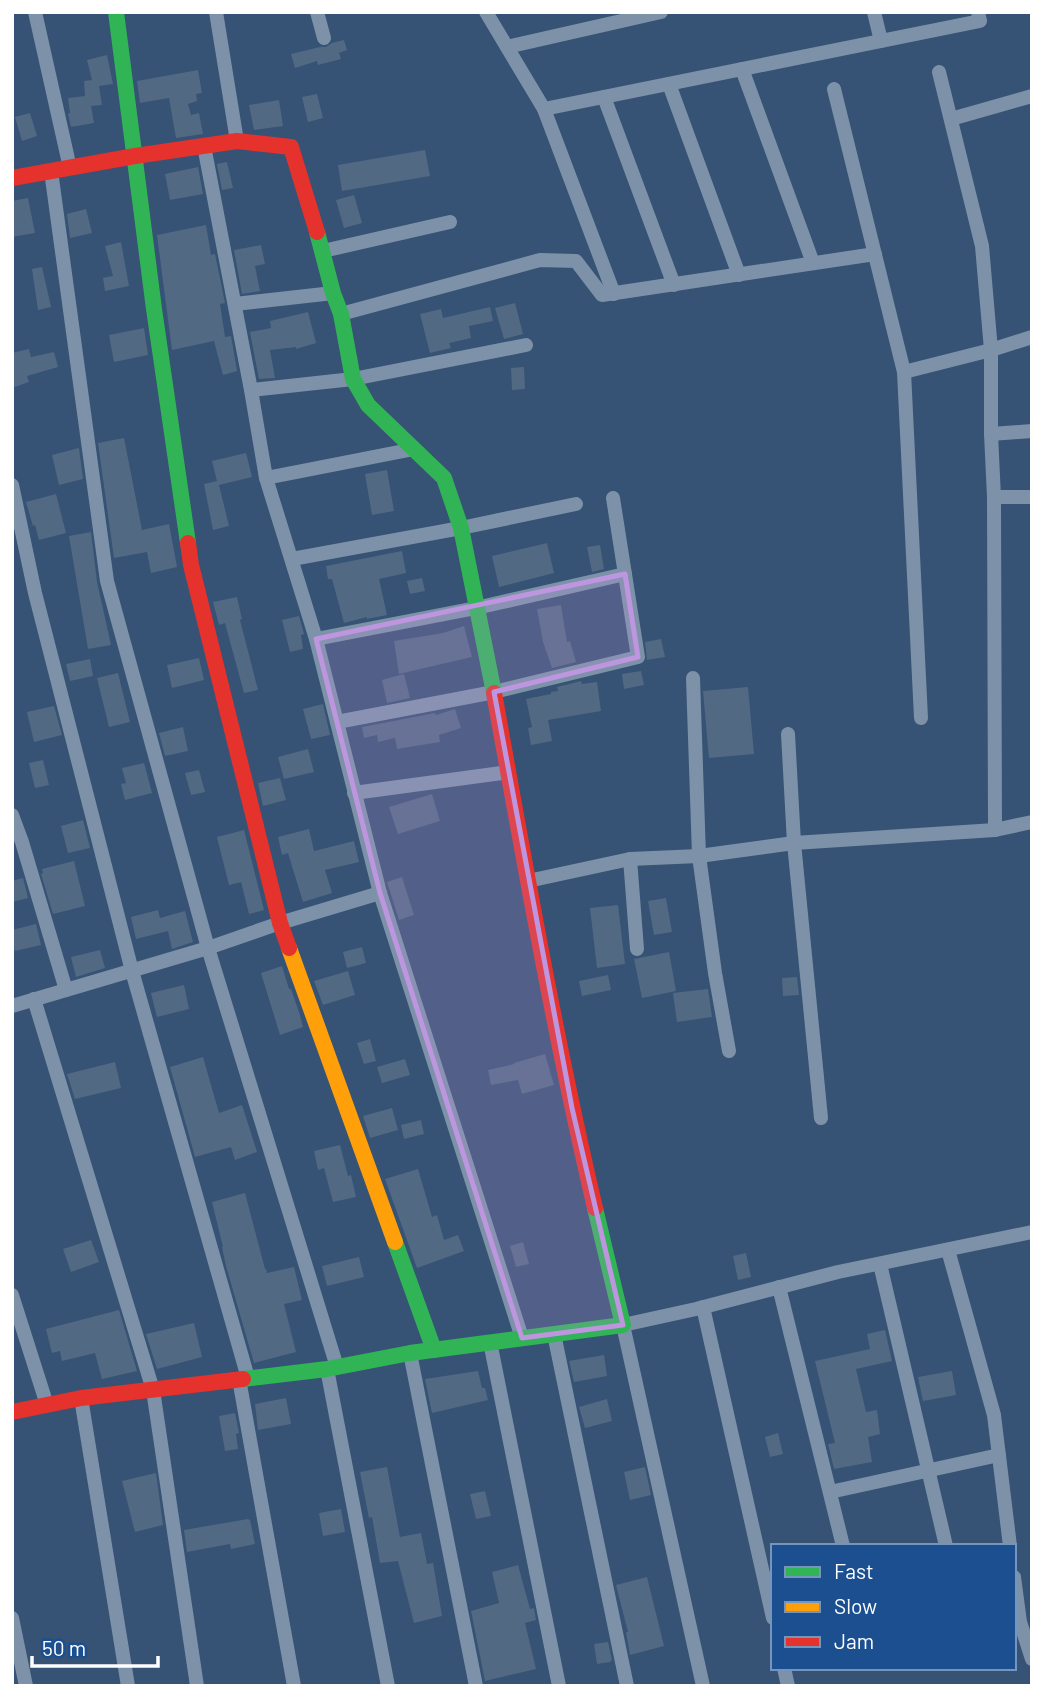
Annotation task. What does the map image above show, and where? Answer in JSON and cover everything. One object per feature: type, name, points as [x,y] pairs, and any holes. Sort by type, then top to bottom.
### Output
[{"type":"street","points":[[35,12],[69,168]]},
{"type":"street","points":[[116,12],[154,309],[191,565],[280,923],[434,1350]]},
{"type":"street","points":[[216,12],[237,141]]},
{"type":"street","points":[[317,12],[324,38]]},
{"type":"street","points":[[486,12],[544,109],[614,294]]},
{"type":"street","points":[[507,47],[661,12]]},
{"type":"street","points":[[874,12],[881,41]]},
{"type":"street","points":[[544,109],[980,21],[978,12]]},
{"type":"street","points":[[742,69],[813,263]]},
{"type":"street","points":[[939,72],[982,246],[991,350],[995,830]]},
{"type":"street","points":[[668,84],[739,275]]},
{"type":"street","points":[[834,89],[904,372],[921,718]]},
{"type":"street","points":[[951,119],[1032,96]]},
{"type":"street","points":[[604,97],[674,285]]},
{"type":"street","points":[[12,178],[237,141],[291,147],[341,314],[353,379],[368,405],[444,478],[461,528],[572,1108],[624,1325],[703,1686]]},
{"type":"street","points":[[204,146],[266,478],[316,639],[380,893],[523,1338]]},
{"type":"street","points":[[51,171],[107,581],[208,948],[332,1368],[388,1686]]},
{"type":"street","points":[[323,251],[450,222]]},
{"type":"street","points":[[341,314],[540,260],[576,261],[602,296],[875,254]]},
{"type":"street","points":[[235,304],[333,293]]},
{"type":"street","points":[[904,372],[1032,337]]},
{"type":"street","points":[[251,390],[353,379],[526,345]]},
{"type":"street","points":[[991,434],[1032,431]]},
{"type":"street","points":[[266,478],[414,449]]},
{"type":"street","points":[[12,485],[35,593],[132,971],[244,1379],[294,1686]]},
{"type":"street","points":[[994,497],[1032,497]]},
{"type":"street","points":[[337,722],[494,692],[638,657],[613,498]]},
{"type":"street","points":[[292,559],[576,504]]},
{"type":"street","points":[[316,639],[625,575]]},
{"type":"street","points":[[693,678],[699,856],[729,1051]]},
{"type":"street","points":[[788,734],[794,843],[821,1118]]},
{"type":"street","points":[[354,793],[509,772]]},
{"type":"street","points":[[12,815],[66,990]]},
{"type":"street","points":[[528,881],[630,859],[699,856],[794,843],[995,830],[1032,822]]},
{"type":"street","points":[[630,859],[637,949]]},
{"type":"street","points":[[12,1006],[380,893]]},
{"type":"street","points":[[34,999],[153,1390],[197,1686]]},
{"type":"street","points":[[12,1412],[81,1398],[332,1368],[410,1353],[624,1325],[838,1272],[1032,1232]]},
{"type":"street","points":[[948,1250],[994,1415],[1010,1544]]},
{"type":"street","points":[[880,1264],[946,1544]]},
{"type":"street","points":[[779,1287],[843,1544]]},
{"type":"street","points":[[12,1295],[47,1405]]},
{"type":"street","points":[[702,1307],[771,1609]]},
{"type":"street","points":[[554,1334],[627,1686]]},
{"type":"street","points":[[490,1342],[559,1686]]},
{"type":"street","points":[[410,1353],[476,1686]]},
{"type":"street","points":[[81,1398],[128,1686]]},
{"type":"street","points":[[830,1492],[999,1455]]},
{"type":"street","points":[[1016,1592],[1020,1622],[1028,1638],[1032,1659]]},
{"type":"street","points":[[12,1618],[26,1686]]},
{"type":"highlighted area","points":[[625,574],[638,657],[494,692],[572,1108],[623,1325],[522,1338],[380,893],[316,639]]},
{"type":"building","points":[[344,40],[347,50],[339,53],[341,59],[318,65],[317,61],[295,68],[291,54],[326,47]]},
{"type":"building","points":[[107,55],[113,84],[99,86],[102,105],[91,106],[94,123],[71,127],[68,98],[85,96],[84,81],[92,80],[87,60]]},
{"type":"building","points":[[198,70],[202,93],[196,94],[197,101],[188,104],[191,115],[199,113],[203,134],[176,138],[169,98],[140,103],[137,81]]},
{"type":"building","points":[[317,94],[323,118],[308,122],[302,97]]},
{"type":"building","points":[[279,100],[283,126],[254,130],[249,105]]},
{"type":"building","points":[[30,113],[37,136],[22,141],[15,117]]},
{"type":"building","points":[[425,150],[430,176],[342,191],[338,165]]},
{"type":"building","points":[[227,162],[233,188],[222,190],[217,164]]},
{"type":"building","points":[[198,167],[203,194],[170,200],[165,174]]},
{"type":"building","points":[[354,195],[362,223],[344,228],[336,200]]},
{"type":"building","points":[[28,198],[35,233],[12,237],[12,201]]},
{"type":"building","points":[[86,209],[92,233],[70,238],[67,214]]},
{"type":"building","points":[[206,225],[211,255],[215,254],[225,303],[220,304],[225,337],[231,336],[237,371],[223,375],[214,341],[172,350],[157,235]]},
{"type":"building","points":[[121,242],[129,286],[105,291],[103,278],[113,276],[105,246]]},
{"type":"building","points":[[261,245],[265,264],[255,266],[260,291],[242,294],[234,250]]},
{"type":"building","points":[[42,267],[51,307],[38,310],[32,269]]},
{"type":"building","points":[[515,303],[523,334],[504,339],[495,308]]},
{"type":"building","points":[[490,307],[493,321],[469,326],[471,338],[449,343],[451,348],[430,353],[420,314],[441,309],[443,318]]},
{"type":"building","points":[[308,312],[316,343],[296,349],[270,350],[275,378],[259,379],[250,332],[271,328],[270,321]]},
{"type":"building","points":[[144,328],[148,355],[114,362],[109,335]]},
{"type":"building","points":[[29,349],[31,357],[54,352],[58,367],[27,376],[29,382],[12,388],[12,353]]},
{"type":"building","points":[[524,367],[525,389],[512,390],[511,368]]},
{"type":"building","points":[[124,438],[142,530],[169,524],[177,567],[151,573],[147,552],[114,558],[98,443]]},
{"type":"building","points":[[79,448],[83,479],[59,485],[52,455]]},
{"type":"building","points":[[246,453],[252,477],[219,485],[229,526],[213,530],[204,484],[217,481],[212,461]]},
{"type":"building","points":[[387,470],[394,511],[372,515],[365,474]]},
{"type":"building","points":[[56,494],[66,533],[39,540],[26,502]]},
{"type":"building","points":[[91,532],[97,582],[111,645],[88,649],[69,536]]},
{"type":"building","points":[[547,543],[554,573],[499,587],[492,556]]},
{"type":"building","points":[[600,545],[604,569],[592,572],[587,547]]},
{"type":"building","points":[[402,551],[406,573],[379,579],[387,615],[344,623],[326,566]]},
{"type":"building","points":[[422,578],[425,591],[410,594],[407,581]]},
{"type":"building","points":[[237,597],[242,619],[240,620],[258,690],[244,693],[225,623],[219,625],[213,602]]},
{"type":"building","points":[[561,605],[567,642],[570,641],[576,662],[552,668],[543,642],[537,609]]},
{"type":"building","points":[[299,616],[304,634],[301,635],[303,649],[290,652],[282,620]]},
{"type":"building","points":[[464,626],[472,657],[399,674],[394,641],[443,633]]},
{"type":"building","points":[[661,639],[665,657],[647,660],[645,642]]},
{"type":"building","points":[[199,658],[204,680],[172,688],[167,665]]},
{"type":"building","points":[[90,659],[93,676],[70,681],[66,664]]},
{"type":"building","points":[[641,671],[644,685],[624,689],[622,674]]},
{"type":"building","points":[[118,673],[130,722],[109,727],[97,678]]},
{"type":"building","points":[[404,674],[410,698],[387,703],[382,680]]},
{"type":"building","points":[[581,681],[582,684],[597,682],[601,711],[548,720],[552,741],[531,745],[528,728],[532,727],[526,699],[551,694],[558,691],[557,687]]},
{"type":"building","points":[[748,687],[754,754],[709,758],[703,691]]},
{"type":"building","points":[[323,704],[330,735],[311,739],[303,709]]},
{"type":"building","points":[[54,706],[62,735],[34,742],[27,712]]},
{"type":"building","points":[[455,709],[461,728],[439,735],[440,742],[397,749],[395,738],[378,742],[377,735],[364,738],[362,727],[435,713],[436,715]]},
{"type":"building","points":[[183,727],[188,751],[165,756],[159,733]]},
{"type":"building","points":[[308,749],[314,772],[284,779],[278,757]]},
{"type":"building","points":[[43,760],[49,785],[35,788],[29,763]]},
{"type":"building","points":[[144,763],[152,793],[125,800],[121,784],[126,783],[122,768]]},
{"type":"building","points":[[199,770],[205,792],[191,795],[185,773]]},
{"type":"building","points":[[280,778],[286,800],[263,806],[258,783]]},
{"type":"building","points":[[432,794],[440,821],[398,834],[389,807]]},
{"type":"building","points":[[83,820],[90,848],[68,853],[61,826]]},
{"type":"building","points":[[309,829],[314,851],[354,841],[359,862],[325,870],[332,893],[303,902],[288,853],[282,855],[278,837]]},
{"type":"building","points":[[244,830],[264,910],[249,914],[241,882],[229,885],[217,837]]},
{"type":"building","points":[[74,861],[85,906],[53,914],[41,874],[42,869]]},
{"type":"building","points":[[402,877],[414,915],[399,920],[387,882]]},
{"type":"building","points":[[23,878],[28,898],[12,902],[12,881]]},
{"type":"building","points":[[666,898],[672,932],[654,935],[648,901]]},
{"type":"building","points":[[618,905],[625,964],[597,968],[590,908]]},
{"type":"building","points":[[158,910],[160,918],[185,911],[193,942],[172,949],[168,931],[136,939],[131,917]]},
{"type":"building","points":[[36,924],[41,945],[15,951],[12,930]]},
{"type":"building","points":[[362,947],[366,963],[347,968],[343,952]]},
{"type":"building","points":[[100,950],[105,968],[76,977],[71,957]]},
{"type":"building","points":[[669,952],[676,991],[642,998],[634,959]]},
{"type":"building","points":[[282,966],[303,1027],[280,1035],[261,973]]},
{"type":"building","points":[[348,971],[355,995],[323,1005],[314,981]]},
{"type":"building","points":[[608,975],[611,990],[582,996],[579,981]]},
{"type":"building","points":[[797,977],[799,995],[783,996],[782,978]]},
{"type":"building","points":[[184,985],[189,1009],[157,1017],[151,993]]},
{"type":"building","points":[[708,989],[712,1017],[677,1022],[673,993]]},
{"type":"building","points":[[370,1039],[376,1061],[364,1064],[357,1043]]},
{"type":"building","points":[[545,1054],[554,1085],[522,1094],[518,1080],[491,1085],[488,1070]]},
{"type":"building","points":[[203,1057],[219,1113],[242,1105],[257,1152],[235,1160],[231,1147],[195,1157],[170,1067]]},
{"type":"building","points":[[405,1059],[410,1075],[382,1083],[377,1067]]},
{"type":"building","points":[[115,1062],[121,1088],[75,1099],[67,1074]]},
{"type":"building","points":[[392,1108],[398,1130],[370,1138],[363,1116]]},
{"type":"building","points":[[421,1120],[424,1134],[404,1139],[401,1125]]},
{"type":"building","points":[[340,1145],[356,1197],[333,1202],[324,1168],[318,1170],[314,1151]]},
{"type":"building","points":[[418,1169],[432,1217],[437,1215],[444,1240],[458,1235],[464,1251],[417,1268],[385,1179]]},
{"type":"building","points":[[245,1193],[267,1273],[294,1267],[302,1300],[284,1304],[296,1352],[254,1363],[226,1266],[212,1202]]},
{"type":"building","points":[[91,1240],[99,1262],[71,1272],[63,1249]]},
{"type":"building","points":[[523,1242],[529,1264],[516,1267],[510,1246]]},
{"type":"building","points":[[746,1253],[751,1277],[738,1280],[733,1256]]},
{"type":"building","points":[[359,1257],[364,1277],[327,1286],[322,1266]]},
{"type":"building","points":[[119,1310],[137,1371],[102,1379],[95,1353],[62,1361],[60,1351],[52,1353],[46,1329]]},
{"type":"building","points":[[194,1323],[202,1357],[157,1369],[146,1334]]},
{"type":"building","points":[[885,1330],[892,1361],[856,1369],[866,1412],[877,1410],[880,1434],[868,1437],[872,1462],[834,1469],[828,1444],[835,1443],[815,1361],[870,1349],[867,1334]]},
{"type":"building","points":[[604,1355],[607,1376],[574,1382],[569,1361]]},
{"type":"building","points":[[478,1371],[488,1400],[432,1413],[425,1379]]},
{"type":"building","points":[[952,1371],[956,1395],[923,1401],[918,1377]]},
{"type":"building","points":[[286,1398],[291,1424],[258,1430],[255,1404]]},
{"type":"building","points":[[607,1399],[612,1421],[585,1428],[579,1407]]},
{"type":"building","points":[[235,1413],[239,1433],[236,1434],[238,1449],[225,1451],[219,1416]]},
{"type":"building","points":[[778,1433],[783,1454],[770,1457],[765,1437]]},
{"type":"building","points":[[387,1467],[400,1537],[421,1533],[427,1564],[433,1563],[442,1616],[414,1623],[398,1561],[380,1563],[360,1472]]},
{"type":"building","points":[[645,1467],[651,1495],[630,1500],[624,1472]]},
{"type":"building","points":[[156,1473],[163,1525],[135,1532],[122,1481]]},
{"type":"building","points":[[485,1491],[491,1516],[476,1519],[470,1494]]},
{"type":"building","points":[[341,1509],[345,1532],[323,1536],[319,1513]]},
{"type":"building","points":[[248,1519],[255,1544],[231,1549],[230,1544],[187,1552],[184,1530]]},
{"type":"building","points":[[518,1565],[530,1609],[534,1608],[536,1620],[525,1623],[536,1669],[485,1681],[471,1611],[499,1603],[492,1572]]},
{"type":"building","points":[[647,1577],[664,1646],[630,1655],[628,1632],[616,1585]]},
{"type":"building","points":[[608,1642],[612,1660],[597,1664],[594,1644]]},
{"type":"traffic: fast","points":[[116,12],[154,309],[188,543]]},
{"type":"traffic: fast","points":[[317,232],[341,314],[353,379],[368,405],[444,478],[461,528],[494,693]]},
{"type":"traffic: fast","points":[[243,1379],[327,1369],[410,1353],[623,1325],[595,1208]]},
{"type":"traffic: fast","points":[[395,1242],[434,1350]]},
{"type":"traffic: slow","points":[[289,948],[395,1242]]},
{"type":"traffic: jam","points":[[12,178],[237,141],[291,147],[317,232]]},
{"type":"traffic: jam","points":[[188,543],[191,565],[280,923],[289,948]]},
{"type":"traffic: jam","points":[[494,693],[554,1016],[595,1208]]},
{"type":"traffic: jam","points":[[12,1412],[81,1398],[243,1379]]}]
